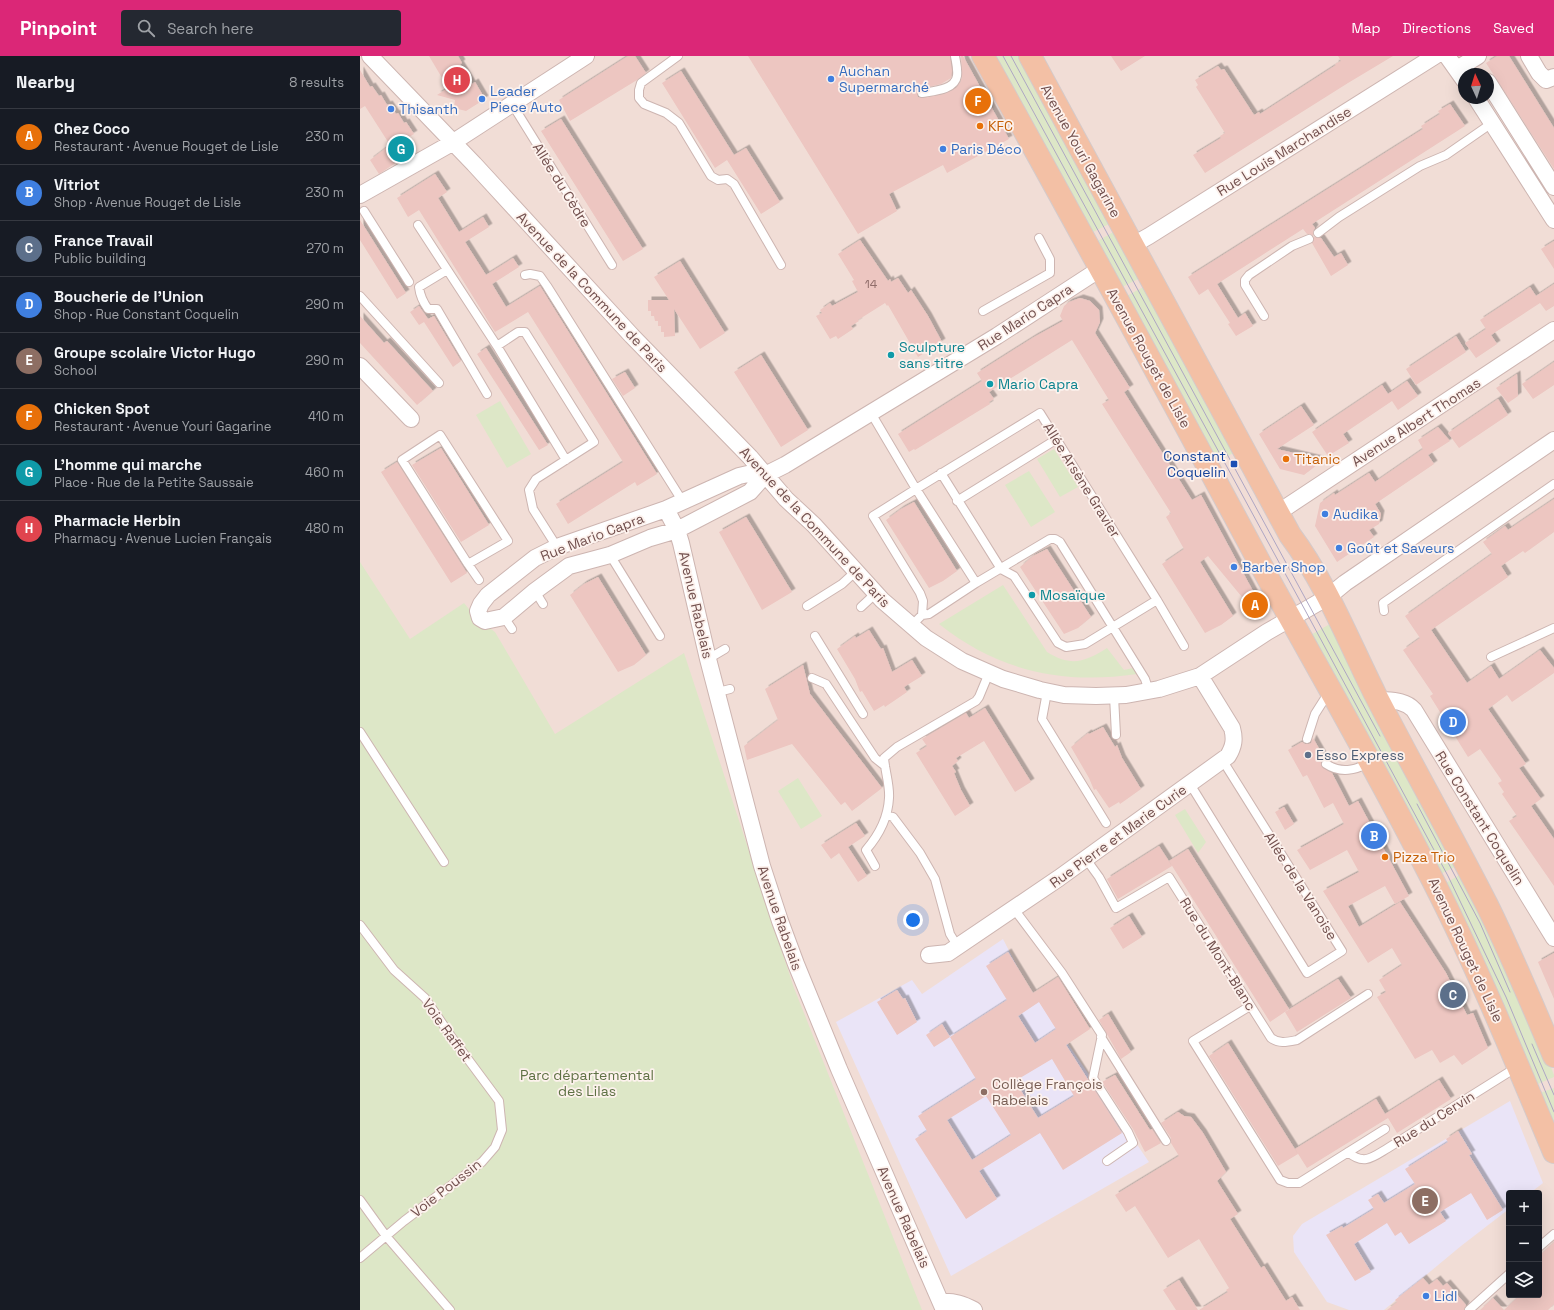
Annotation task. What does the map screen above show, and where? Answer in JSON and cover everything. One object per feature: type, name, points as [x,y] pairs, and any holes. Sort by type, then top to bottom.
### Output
[{"type":"main road","points":[[984,56],[1100,269]]},
{"type":"main road","name":"Avenue Youri Gagarine","points":[[1030,56],[1133,245]]},
{"type":"main road","points":[[1133,245],[1290,535],[1307,558],[1328,597],[1379,700],[1488,908],[1528,994],[1554,1056]]},
{"type":"main road","name":"Avenue Rouget de Lisle","points":[[1100,269],[1371,762],[1434,882],[1519,1066],[1554,1152]]},
{"type":"street","name":"Avenue de la Commune de Paris","points":[[370,56],[452,143],[474,164],[632,336],[750,458],[772,472],[786,499],[814,525],[875,594],[916,621],[926,638],[962,661],[1003,679],[1047,692],[1064,695],[1114,696],[1149,691],[1200,676],[1291,618],[1328,597],[1346,583],[1554,440]]},
{"type":"street","points":[[362,203],[586,56]]},
{"type":"street","name":"Rue Louis Marchandise","points":[[1133,245],[1435,56]]},
{"type":"street","points":[[1447,56],[1458,71]]},
{"type":"street","points":[[1529,56],[1539,74],[1546,80],[1554,77]]},
{"type":"street","points":[[1466,68],[1476,57],[1481,68]]},
{"type":"street","points":[[1494,92],[1554,187]]},
{"type":"street","points":[[1480,104],[1554,220]]},
{"type":"street","name":"Rue Mario Capra","points":[[772,472],[752,473],[739,476],[666,509],[557,547],[535,558],[488,595],[480,604],[478,611],[480,618],[485,621],[508,623],[539,597],[569,566],[610,555],[650,538],[676,530],[750,492],[772,472],[997,336],[1100,269]]},
{"type":"street","name":"Avenue Albert Thomas","points":[[1278,512],[1554,330]]},
{"type":"street","points":[[360,366],[411,419]]},
{"type":"street","name":"Avenue Rabelais","points":[[666,509],[681,543],[708,659],[724,690],[762,866],[780,922],[839,1069],[942,1306]]},
{"type":"street","points":[[557,547],[569,566]]},
{"type":"street","name":"Rue Pierre et Marie Curie","points":[[929,955],[948,954],[1086,859],[1228,756],[1232,750],[1234,736],[1227,718],[1200,676]]},
{"type":"street","name":"Rue Constant Coquelin","points":[[1379,700],[1401,702],[1409,705],[1414,710],[1554,938]]},
{"type":"street","points":[[942,1306],[952,1302],[963,1304],[974,1310]]},
{"type":"lane","points":[[678,56],[641,83],[639,98],[644,104],[666,113],[679,123],[711,176],[718,180],[727,179],[734,184],[781,265]]},
{"type":"lane","points":[[922,93],[939,91],[953,83],[957,76],[955,56]]},
{"type":"lane","name":"Allée du Cèdre","points":[[512,104],[612,265]]},
{"type":"lane","points":[[1318,233],[1339,217],[1420,166],[1446,155],[1492,123]]},
{"type":"lane","points":[[362,203],[409,282]]},
{"type":"lane","points":[[418,225],[497,346],[566,460]]},
{"type":"lane","points":[[983,311],[1050,273],[1050,259],[1039,238]]},
{"type":"lane","points":[[1264,316],[1245,285],[1245,280],[1249,275],[1292,246],[1309,239]]},
{"type":"lane","points":[[447,270],[419,288],[420,294],[423,303],[428,308],[437,309],[487,394]]},
{"type":"lane","points":[[525,275],[530,274],[540,276],[547,286],[683,502]]},
{"type":"lane","points":[[360,296],[439,383]]},
{"type":"lane","points":[[497,346],[518,332],[525,332],[594,442],[536,479],[529,490],[533,510],[557,547]]},
{"type":"lane","points":[[871,413],[976,583]]},
{"type":"lane","name":"Allée Arsène Gravier","points":[[941,473],[1040,413],[1157,600],[1184,646]]},
{"type":"lane","points":[[468,564],[508,541],[440,435],[402,460],[468,564],[479,580]]},
{"type":"lane","points":[[957,501],[1057,439]]},
{"type":"lane","points":[[916,621],[923,600],[873,516],[941,473],[957,501],[1001,569],[1014,576],[1058,643],[1066,647],[1085,644],[1157,600]]},
{"type":"lane","points":[[1384,611],[1383,603],[1554,484]]},
{"type":"lane","points":[[916,621],[1050,539],[1055,539],[1060,542],[1114,627],[1145,679],[1149,691]]},
{"type":"lane","points":[[610,555],[660,636]]},
{"type":"lane","points":[[807,606],[842,584],[855,572]]},
{"type":"lane","points":[[861,607],[875,594]]},
{"type":"lane","points":[[1491,657],[1554,628]]},
{"type":"lane","points":[[815,636],[863,714]]},
{"type":"lane","points":[[708,659],[725,649]]},
{"type":"lane","points":[[875,866],[866,850],[873,842],[885,822],[889,797],[884,758],[896,748],[976,701],[989,673]]},
{"type":"lane","points":[[812,678],[826,684],[875,758],[884,766]]},
{"type":"lane","points":[[1307,739],[1315,714],[1331,689]]},
{"type":"lane","points":[[1047,692],[1042,719],[1106,822]]},
{"type":"lane","points":[[1114,696],[1116,735]]},
{"type":"lane","points":[[360,732],[444,862]]},
{"type":"lane","name":"Allée de la Vanoise","points":[[1190,784],[1307,973],[1342,951],[1223,761]]},
{"type":"lane","points":[[1326,764],[1333,769],[1350,770],[1371,762]]},
{"type":"lane","points":[[886,815],[893,817],[920,853],[935,879],[950,934],[958,947]]},
{"type":"lane","name":"Rue du Mont-Blanc","points":[[1086,859],[1116,908],[1169,877],[1250,1006],[1271,1038],[1275,1041],[1284,1043],[1297,1040],[1368,994]]},
{"type":"lane","points":[[1014,909],[1062,973],[1102,1035],[1093,1078],[1128,1132],[1133,1143],[1107,1161]]},
{"type":"lane","name":"Voie Raffet","points":[[360,925],[394,970],[425,998],[499,1101]]},
{"type":"lane","points":[[1250,1006],[1193,1041],[1280,1180],[1288,1183],[1299,1182],[1385,1129]]},
{"type":"lane","points":[[1101,1037],[1166,1141]]},
{"type":"lane","name":"Rue du Cervin","points":[[1348,1152],[1354,1157],[1368,1159],[1519,1066]]},
{"type":"lane","name":"Voie Poussin","points":[[360,1258],[404,1221],[482,1162],[495,1147],[502,1130],[499,1101]]},
{"type":"lane","points":[[360,1200],[386,1236],[450,1310]]},
{"type":"lane","points":[[1542,1244],[1554,1234]]},
{"type":"lane","points":[[1469,1310],[1506,1277]]},
{"type":"shaded area","points":[[360,56],[1554,56],[1554,1310],[360,1310]]},
{"type":"shaded area","name":"Collège François Rabelais","points":[[1003,939],[1024,980],[1149,1162],[951,1276],[836,1022],[912,980],[922,994]]},
{"type":"shaded area","points":[[1510,1101],[1543,1183],[1534,1190],[1506,1190],[1506,1211],[1461,1246],[1384,1310],[1349,1310],[1327,1302],[1294,1252],[1293,1236],[1302,1224]]},
{"type":"green space","points":[[992,56],[1023,56],[1113,222],[1089,234]]},
{"type":"green space","points":[[410,137],[412,146],[397,155],[393,148]]},
{"type":"green space","points":[[1117,230],[1142,277],[1118,289],[1094,243]]},
{"type":"green space","points":[[1147,285],[1237,451],[1215,463],[1123,298]]},
{"type":"green space","points":[[500,401],[531,454],[507,468],[476,415]]},
{"type":"green space","points":[[1054,449],[1078,487],[1060,497],[1037,459]]},
{"type":"green space","points":[[1029,471],[1055,512],[1031,527],[1005,485]]},
{"type":"green space","name":"Parc départemental des Lilas","points":[[360,562],[410,639],[464,603],[477,619],[495,632],[555,734],[684,653],[794,988],[922,1310],[360,1310]]},
{"type":"green space","points":[[1003,585],[1047,652],[1063,660],[1078,661],[1092,657],[1107,648],[1124,670],[1133,668],[1137,674],[1109,677],[1083,677],[1032,671],[984,653],[961,640],[939,624]]},
{"type":"green space","points":[[1330,624],[1459,865],[1438,875],[1309,636]]},
{"type":"green space","points":[[798,778],[822,816],[801,829],[778,791]]},
{"type":"green space","points":[[1185,809],[1206,842],[1198,853],[1175,815]]},
{"type":"green space","points":[[1463,873],[1526,1005],[1554,1075],[1554,1077],[1533,1086],[1444,884]]},
{"type":"green space","points":[[1554,1088],[1554,1135],[1537,1094]]},
{"type":"building","points":[[429,56],[458,56],[462,63],[460,64],[472,84],[475,82],[485,99],[466,111],[454,108],[455,100],[437,95],[448,88]]},
{"type":"building","points":[[628,56],[635,56],[646,73],[570,121],[559,100]]},
{"type":"building","points":[[748,56],[950,56],[952,71],[951,78],[941,84],[919,89],[917,94],[918,97],[922,98],[944,94],[956,88],[962,77],[961,56],[963,56],[1009,139],[947,173],[943,165],[889,194],[897,211],[858,234]]},
{"type":"building","points":[[1111,56],[1145,56],[1121,71]]},
{"type":"building","points":[[1338,56],[1393,56],[1205,173],[1193,155],[1221,138],[1220,136],[1225,133],[1196,87],[1198,85],[1195,80],[1218,66],[1221,70],[1224,69],[1254,115],[1259,112],[1260,114],[1336,65],[1335,64],[1341,61]]},
{"type":"building","points":[[1497,56],[1509,56],[1554,128],[1554,169],[1494,75],[1494,68],[1489,68],[1486,63]]},
{"type":"building","points":[[360,70],[370,87],[372,86],[379,96],[381,95],[387,105],[389,104],[396,114],[398,113],[404,123],[406,122],[414,134],[392,147],[400,160],[379,174],[370,160],[390,145],[365,106],[360,109]]},
{"type":"building","points":[[681,71],[734,155],[746,148],[780,202],[761,214],[727,160],[715,168],[662,83]]},
{"type":"building","points":[[1450,104],[1465,126],[1312,224],[1315,228],[1313,231],[1313,236],[1307,234],[1303,229],[1217,284],[1238,318],[1245,313],[1253,326],[1236,336],[1228,324],[1230,323],[1208,289],[1199,295],[1188,277],[1423,129],[1421,126],[1440,114],[1438,111]]},
{"type":"building","points":[[561,119],[643,249],[623,261],[541,131]]},
{"type":"building","points":[[435,174],[447,192],[438,198],[459,232],[483,217],[489,227],[465,242],[486,275],[513,258],[519,267],[492,284],[506,307],[540,286],[657,474],[637,486],[635,482],[568,524],[556,504],[623,462],[528,312],[495,332],[419,210],[408,217],[397,198]]},
{"type":"building","points":[[360,220],[406,293],[397,299],[360,240]]},
{"type":"building","points":[[1314,237],[1321,238],[1334,257],[1341,253],[1348,265],[1331,276],[1312,243]]},
{"type":"building","points":[[860,240],[888,281],[890,279],[891,282],[898,278],[908,293],[911,290],[928,316],[942,342],[918,357],[888,305],[887,306],[885,303],[858,320],[859,321],[851,326],[853,329],[838,339],[836,336],[830,339],[816,316],[822,313],[820,310],[830,303],[832,306],[858,292],[852,281],[854,280],[838,254]]},
{"type":"building","points":[[1554,241],[1554,269],[1541,249]]},
{"type":"building","points":[[680,261],[725,333],[700,349],[674,309],[675,336],[664,337],[664,332],[661,332],[661,326],[658,326],[658,321],[655,321],[654,316],[651,316],[651,311],[648,311],[648,300],[669,300],[654,277]]},
{"type":"building","points":[[1554,284],[1554,306],[1546,311],[1540,303],[1491,335],[1497,344],[1476,358],[1465,343],[1486,329],[1480,320],[1530,287],[1536,296]]},
{"type":"building","points":[[1080,298],[1090,301],[1099,310],[1100,322],[1095,333],[1130,388],[1124,392],[1192,500],[1201,495],[1260,604],[1256,614],[1208,556],[1200,562],[1233,616],[1221,625],[1205,633],[1162,564],[1184,549],[1166,517],[1171,513],[1102,404],[1109,400],[1072,340],[989,392],[994,399],[989,402],[990,404],[915,450],[914,449],[909,452],[898,434],[982,381],[977,373],[1034,337],[1063,321],[1060,316],[1064,306],[1069,302]]},
{"type":"building","points":[[419,306],[428,319],[434,316],[461,361],[453,367],[424,322],[419,325],[410,312]]},
{"type":"building","points":[[360,316],[384,343],[387,341],[433,391],[417,405],[360,343]]},
{"type":"building","points":[[1456,336],[1466,352],[1416,385],[1406,369]]},
{"type":"building","points":[[486,348],[548,445],[539,450],[477,354]]},
{"type":"building","points":[[761,355],[808,430],[781,447],[734,372]]},
{"type":"building","points":[[1554,362],[1554,385],[1533,399],[1522,384]]},
{"type":"building","points":[[625,372],[635,388],[623,396],[612,379]]},
{"type":"building","points":[[1517,374],[1518,396],[1508,403],[1496,388]]},
{"type":"building","points":[[1407,381],[1418,396],[1398,410],[1392,401],[1343,434],[1349,443],[1328,456],[1312,432],[1382,385],[1388,394]]},
{"type":"building","points":[[1498,399],[1508,415],[1459,448],[1448,433]]},
{"type":"building","points":[[1301,406],[1314,425],[1277,449],[1323,460],[1304,475],[1280,469],[1259,434]]},
{"type":"building","points":[[1438,427],[1450,441],[1428,455],[1434,464],[1375,504],[1381,514],[1379,524],[1369,530],[1374,537],[1337,562],[1315,526],[1320,503],[1334,493],[1335,495],[1369,473],[1375,482],[1423,449],[1418,440]]},
{"type":"building","points":[[441,448],[489,525],[461,542],[412,465]]},
{"type":"building","points":[[397,462],[467,573],[451,583],[381,472]]},
{"type":"building","points":[[1554,499],[1554,532],[1525,553],[1523,551],[1501,566],[1508,577],[1431,630],[1467,683],[1491,666],[1499,679],[1540,650],[1554,668],[1554,673],[1512,702],[1507,695],[1488,709],[1526,764],[1519,768],[1541,799],[1531,806],[1554,839],[1554,886],[1509,821],[1517,816],[1502,794],[1504,792],[1498,783],[1502,781],[1480,749],[1468,757],[1430,696],[1433,694],[1403,650],[1420,638],[1405,616],[1492,554],[1483,542],[1505,526],[1508,530]]},
{"type":"building","points":[[914,502],[957,571],[943,581],[929,588],[886,520]]},
{"type":"building","points":[[746,517],[792,592],[762,610],[719,532]]},
{"type":"building","points":[[1047,549],[1091,617],[1078,628],[1064,634],[1020,567],[1033,556]]},
{"type":"building","points":[[598,577],[646,655],[634,665],[618,672],[570,595],[584,584]]},
{"type":"building","points":[[869,630],[881,649],[883,648],[892,672],[912,660],[922,676],[904,687],[907,692],[885,707],[884,705],[874,711],[862,691],[860,692],[855,679],[837,649],[855,636],[856,638]]},
{"type":"building","points":[[803,665],[810,694],[882,788],[852,811],[845,802],[841,805],[792,744],[747,760],[744,746],[778,720],[765,689]]},
{"type":"building","points":[[985,708],[1031,782],[1015,792],[984,741],[956,758],[958,761],[952,766],[956,772],[954,773],[961,790],[970,806],[955,816],[916,753],[927,746],[922,739],[966,713],[969,718]]},
{"type":"building","points":[[1103,727],[1115,747],[1117,745],[1122,758],[1141,789],[1120,804],[1119,802],[1109,808],[1096,789],[1094,790],[1089,778],[1071,747],[1088,733],[1089,734]]},
{"type":"building","points":[[1313,738],[1325,759],[1321,762],[1322,767],[1332,773],[1349,806],[1358,801],[1409,896],[1395,904],[1385,886],[1348,906],[1359,927],[1400,902],[1446,973],[1467,1015],[1473,1013],[1488,1048],[1462,1065],[1454,1055],[1440,1063],[1432,1050],[1415,1059],[1377,997],[1386,992],[1379,980],[1402,965],[1392,948],[1368,963],[1323,891],[1359,872],[1347,850],[1310,870],[1297,850],[1344,824],[1333,803],[1324,808],[1307,775],[1303,777],[1288,750],[1302,742],[1309,744]]},
{"type":"building","points":[[1284,807],[1294,824],[1285,830],[1275,812]]},
{"type":"building","points":[[856,823],[865,836],[848,847],[867,876],[858,882],[839,853],[831,859],[821,845]]},
{"type":"building","points":[[1159,846],[1172,866],[1118,899],[1107,879]]},
{"type":"building","points":[[1188,849],[1289,1009],[1270,1022],[1169,861]]},
{"type":"building","points":[[1129,916],[1142,937],[1123,949],[1110,928]]},
{"type":"building","points":[[1008,952],[1033,993],[1058,977],[1090,1029],[1066,1045],[1122,1133],[1063,1170],[1040,1133],[979,1171],[997,1199],[966,1219],[915,1139],[927,1131],[918,1116],[976,1079],[950,1037],[1007,1000],[986,966]],"holes":[[[1039,1002],[1056,1029],[1035,1043],[1018,1016]],[[1052,1059],[1074,1096],[1038,1118],[1015,1081]],[[986,1096],[1011,1135],[972,1160],[947,1120]]]},
{"type":"building","points":[[1554,953],[1554,999],[1538,962]]},
{"type":"building","points":[[1338,979],[1351,998],[1297,1032],[1285,1012]]},
{"type":"building","points":[[897,990],[903,999],[905,998],[917,1022],[897,1035],[877,1002]]},
{"type":"building","points":[[1108,1014],[1131,1052],[1121,1059],[1099,1020]]},
{"type":"building","points":[[942,1024],[950,1037],[934,1047],[926,1035]]},
{"type":"building","points":[[1228,1043],[1298,1154],[1278,1166],[1209,1056]]},
{"type":"building","points":[[1115,1075],[1150,1130],[1152,1129],[1161,1143],[1145,1152],[1133,1129],[1102,1082]]},
{"type":"building","points":[[1439,1080],[1451,1099],[1397,1133],[1388,1118],[1307,1168],[1295,1149],[1376,1099],[1385,1114]]},
{"type":"building","points":[[1178,1112],[1184,1116],[1191,1117],[1203,1133],[1226,1172],[1217,1181],[1238,1214],[1230,1219],[1261,1268],[1264,1266],[1286,1301],[1292,1297],[1300,1310],[1199,1310],[1228,1292],[1226,1290],[1229,1288],[1199,1239],[1168,1258],[1135,1206],[1126,1212],[1115,1195],[1179,1156],[1171,1143],[1171,1138],[1161,1123]]},
{"type":"building","points":[[1458,1131],[1472,1154],[1469,1155],[1503,1210],[1487,1220],[1471,1193],[1440,1212],[1446,1221],[1409,1244],[1401,1232],[1395,1236],[1387,1223],[1354,1244],[1371,1272],[1355,1281],[1326,1235],[1342,1226],[1343,1228],[1374,1209],[1368,1200],[1378,1194],[1384,1203],[1415,1184],[1405,1169],[1448,1142],[1446,1139]]},
{"type":"building","points":[[1554,1242],[1554,1304],[1548,1310],[1504,1310],[1517,1298],[1542,1298],[1542,1253]]},
{"type":"building","name":"Lidl","points":[[1423,1278],[1429,1285],[1437,1279],[1443,1286],[1447,1283],[1466,1305],[1464,1310],[1387,1310],[1397,1302],[1395,1300]]},
{"type":"building","points":[[1179,1280],[1198,1310],[1176,1310],[1163,1290]]},
{"type":"building","points":[[1493,1298],[1504,1310],[1480,1310]]},
{"type":"tram line","points":[[1003,56],[1448,876],[1506,997],[1554,1112]]},
{"type":"tram line","points":[[1011,56],[1380,736]]},
{"type":"tram line","points":[[1417,804],[1480,923],[1510,992]]},
{"type":"tram line","points":[[1532,1044],[1554,1095]]},
{"type":"place","name":"Auchan Supermarché","points":[[831,79]]},
{"type":"place","name":"Pharmacie Herbin","points":[[457,80]]},
{"type":"place","name":"Leader Piece Auto","points":[[482,99]]},
{"type":"place","name":"Chicken Spot","points":[[978,101]]},
{"type":"place","name":"Thisanth","points":[[391,109]]},
{"type":"place","name":"KFC","points":[[980,126]]},
{"type":"place","name":"L'homme qui marche","points":[[401,149]]},
{"type":"place","name":"Paris Déco","points":[[943,149]]},
{"type":"place","name":"Sculpture sans titre","points":[[891,355]]},
{"type":"place","name":"Mario Capra","points":[[990,384]]},
{"type":"place","name":"Titanic","points":[[1286,459]]},
{"type":"place","name":"Constant Coquelin","points":[[1234,464]]},
{"type":"place","name":"Audika","points":[[1325,514]]},
{"type":"place","name":"Goût et Saveurs","points":[[1339,548]]},
{"type":"place","name":"Barber Shop","points":[[1234,567]]},
{"type":"place","name":"Mosaïque","points":[[1032,595]]},
{"type":"place","name":"Chez Coco","points":[[1255,605]]},
{"type":"place","name":"Boucherie de l'Union","points":[[1453,722]]},
{"type":"place","name":"Esso Express","points":[[1308,755]]},
{"type":"place","name":"Vitriot","points":[[1374,836]]},
{"type":"place","name":"Pizza Trio","points":[[1385,857]]},
{"type":"place","name":"France Travail","points":[[1453,995]]},
{"type":"place","name":"Collège François Rabelais","points":[[984,1092]]},
{"type":"place","name":"Groupe scolaire Victor Hugo","points":[[1425,1201]]},
{"type":"place","name":"Lidl","points":[[1426,1296]]}]
